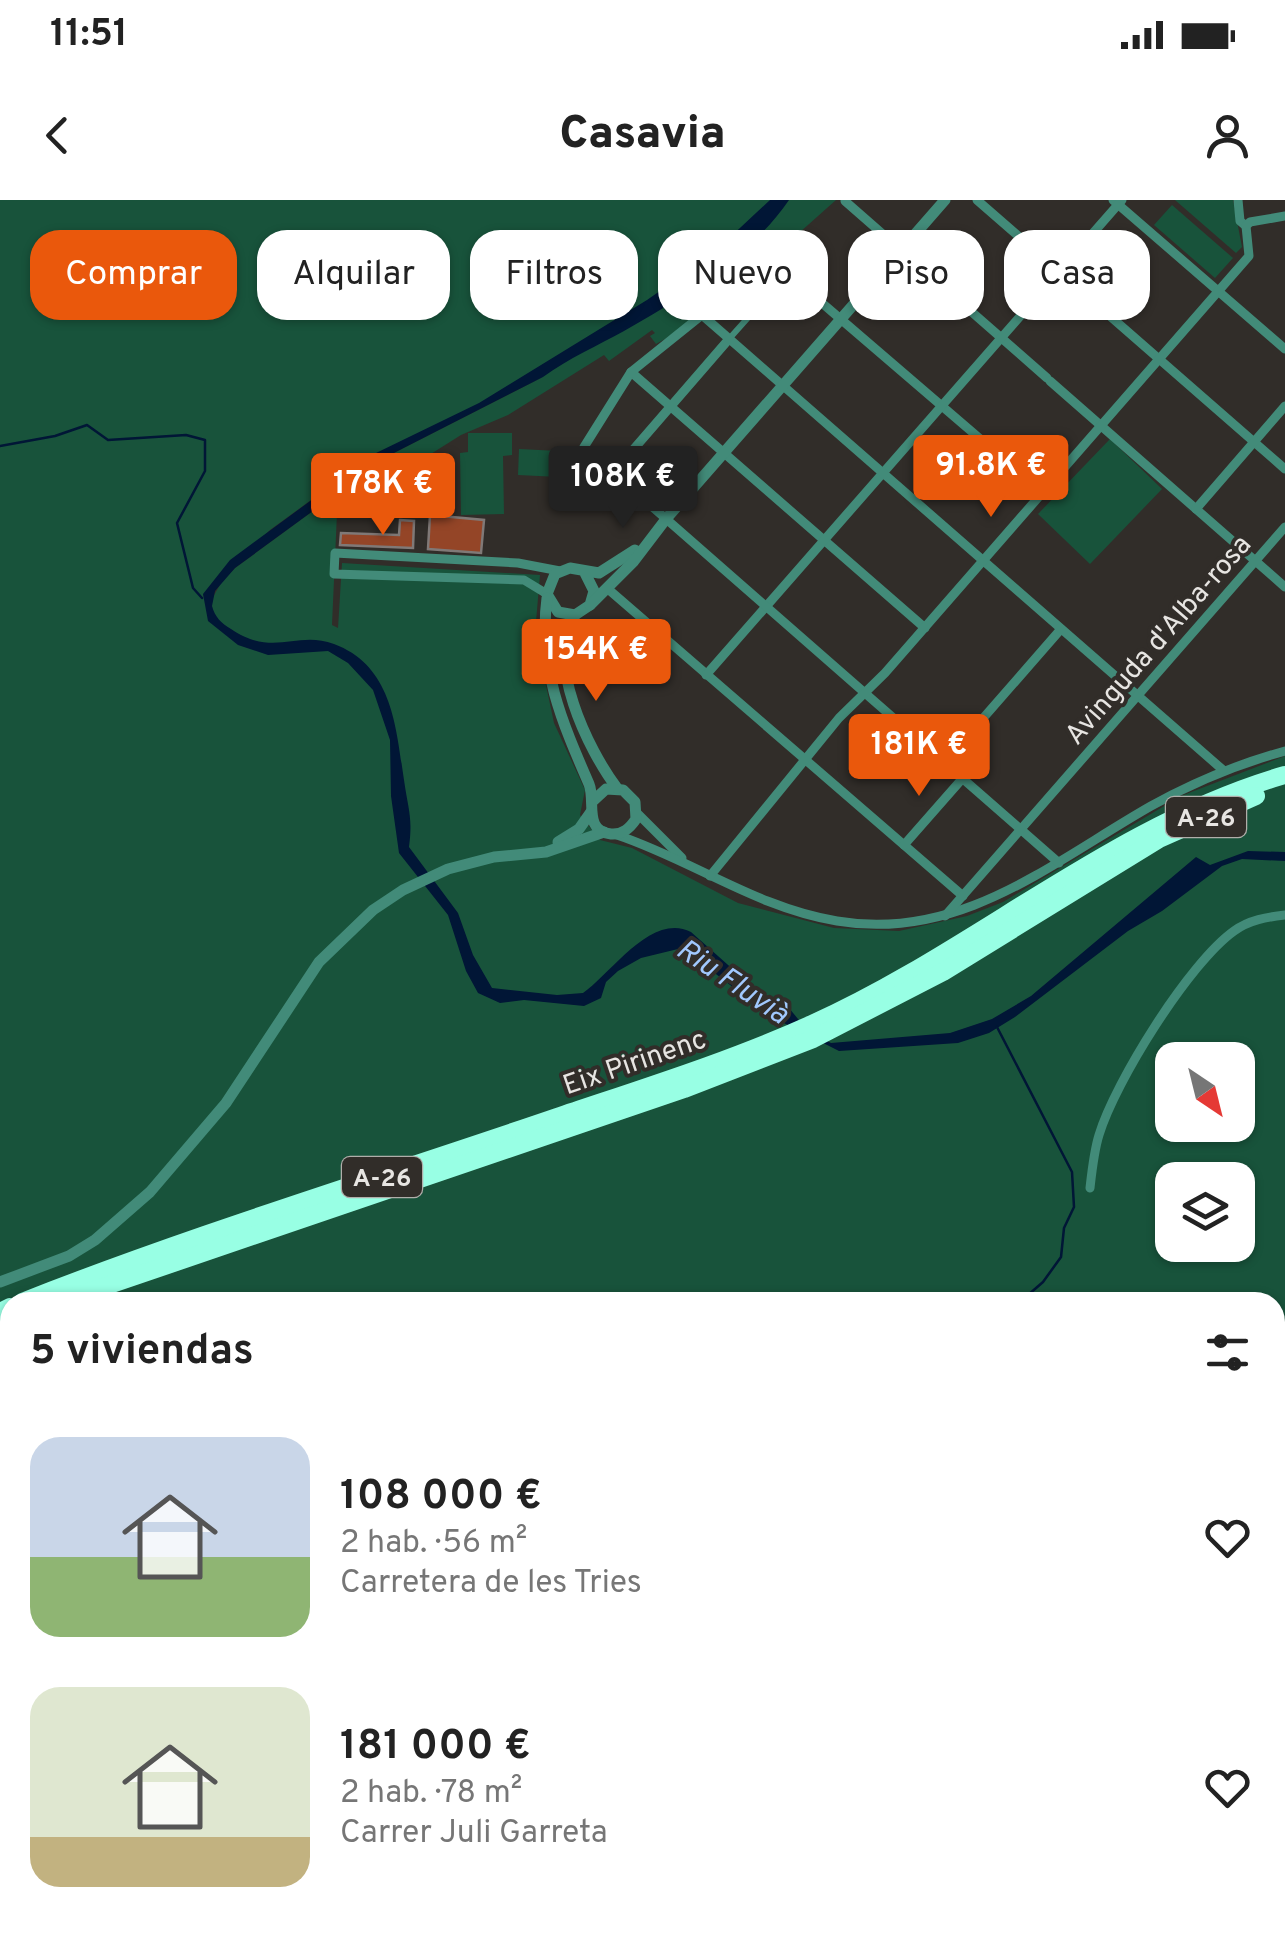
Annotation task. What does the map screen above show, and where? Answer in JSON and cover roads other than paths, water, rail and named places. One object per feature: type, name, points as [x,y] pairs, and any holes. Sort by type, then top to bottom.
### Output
[{"type":"highway","name":"Eix Pirinenc","points":[[862,1008],[1155,826],[1222,796],[1285,775]]},
{"type":"highway","name":"Eix Pirinenc","points":[[87,1292],[750,1057],[944,972],[1159,839],[1248,799],[1285,787]]},
{"type":"highway","name":"Eix Pirinenc","points":[[49,1292],[750,1057]]},
{"type":"street","points":[[919,230],[945,200]]},
{"type":"street","points":[[976,200],[1011,230]]},
{"type":"street","points":[[710,876],[786,788],[804,759],[925,628],[1249,256],[1238,200]]},
{"type":"street","points":[[845,201],[878,230]]},
{"type":"street","points":[[1093,230],[1118,201],[1285,349]]},
{"type":"street","points":[[1246,226],[1256,220],[1285,216]]},
{"type":"street","points":[[828,307],[1042,492]]},
{"type":"street","points":[[687,863],[637,813],[632,796],[618,788],[592,748],[570,685],[564,636],[575,615],[608,589],[848,310]]},
{"type":"street","points":[[1059,864],[765,606],[663,522],[584,448],[631,372],[702,314],[1223,770]]},
{"type":"street","points":[[613,473],[746,320]]},
{"type":"street","points":[[981,320],[1285,586]]},
{"type":"street","points":[[706,675],[1015,320]]},
{"type":"street","points":[[1114,320],[1285,469]]},
{"type":"street","points":[[631,372],[925,628]]},
{"type":"street","points":[[1196,509],[1285,406]]},
{"type":"street","points":[[575,615],[558,612],[547,596],[524,580],[334,574],[335,553],[518,563],[599,572],[629,556],[663,522]]},
{"type":"street","name":"Avinguda d'Alba-rosa","points":[[944,916],[1285,526]]},
{"type":"street","points":[[560,570],[551,578],[547,596],[544,624],[548,676],[560,722],[592,806],[594,824],[776,906],[836,922],[898,925],[992,901],[1155,804],[1223,770],[1285,750]]},
{"type":"street","points":[[585,573],[594,590],[590,605]]},
{"type":"street","points":[[608,589],[963,896]]},
{"type":"street","points":[[944,763],[1061,629]]},
{"type":"street","points":[[904,845],[962,779]]},
{"type":"street","points":[[518,854],[567,837],[582,826],[600,792],[618,788]]},
{"type":"street","points":[[0,1282],[82,1248],[150,1192],[226,1103],[299,989],[358,922],[416,883],[485,859],[546,852],[630,828],[637,813]]},
{"type":"street","points":[[1090,1188],[1098,1136],[1115,1093],[1178,993],[1233,931],[1260,918],[1285,915]]},
{"type":"water","points":[[770,200],[789,200],[764,230],[738,230]]},
{"type":"water","name":"Riu Fluvià","points":[[658,292],[658,311],[543,377],[388,456],[235,568],[215,591],[212,606],[221,622],[246,637],[272,643],[308,640],[334,644],[369,667],[380,683],[394,720],[409,813],[409,847],[458,913],[473,955],[492,988],[557,995],[583,993],[632,948],[661,930],[676,928],[691,932],[764,997],[789,1008],[807,1030],[831,1043],[950,1033],[992,1019],[1031,996],[1196,857],[1210,865],[1248,851],[1285,852],[1285,861],[1242,859],[1222,866],[1015,1017],[989,1033],[958,1043],[839,1051],[770,1016],[678,949],[641,958],[618,971],[606,982],[601,998],[584,1006],[524,1000],[500,1003],[478,993],[466,971],[448,915],[399,853],[391,796],[390,740],[373,690],[348,663],[328,651],[268,655],[238,645],[208,621],[203,594],[230,560],[374,454],[479,403],[614,320],[638,320],[638,306]]},
{"type":"waterway","points":[[0,446],[55,436],[87,425],[108,440],[186,435],[205,440],[205,471],[177,523],[193,588],[202,598]]},
{"type":"waterway","points":[[997,1027],[1072,1172],[1074,1207],[1064,1228],[1061,1257],[1032,1292]]}]
